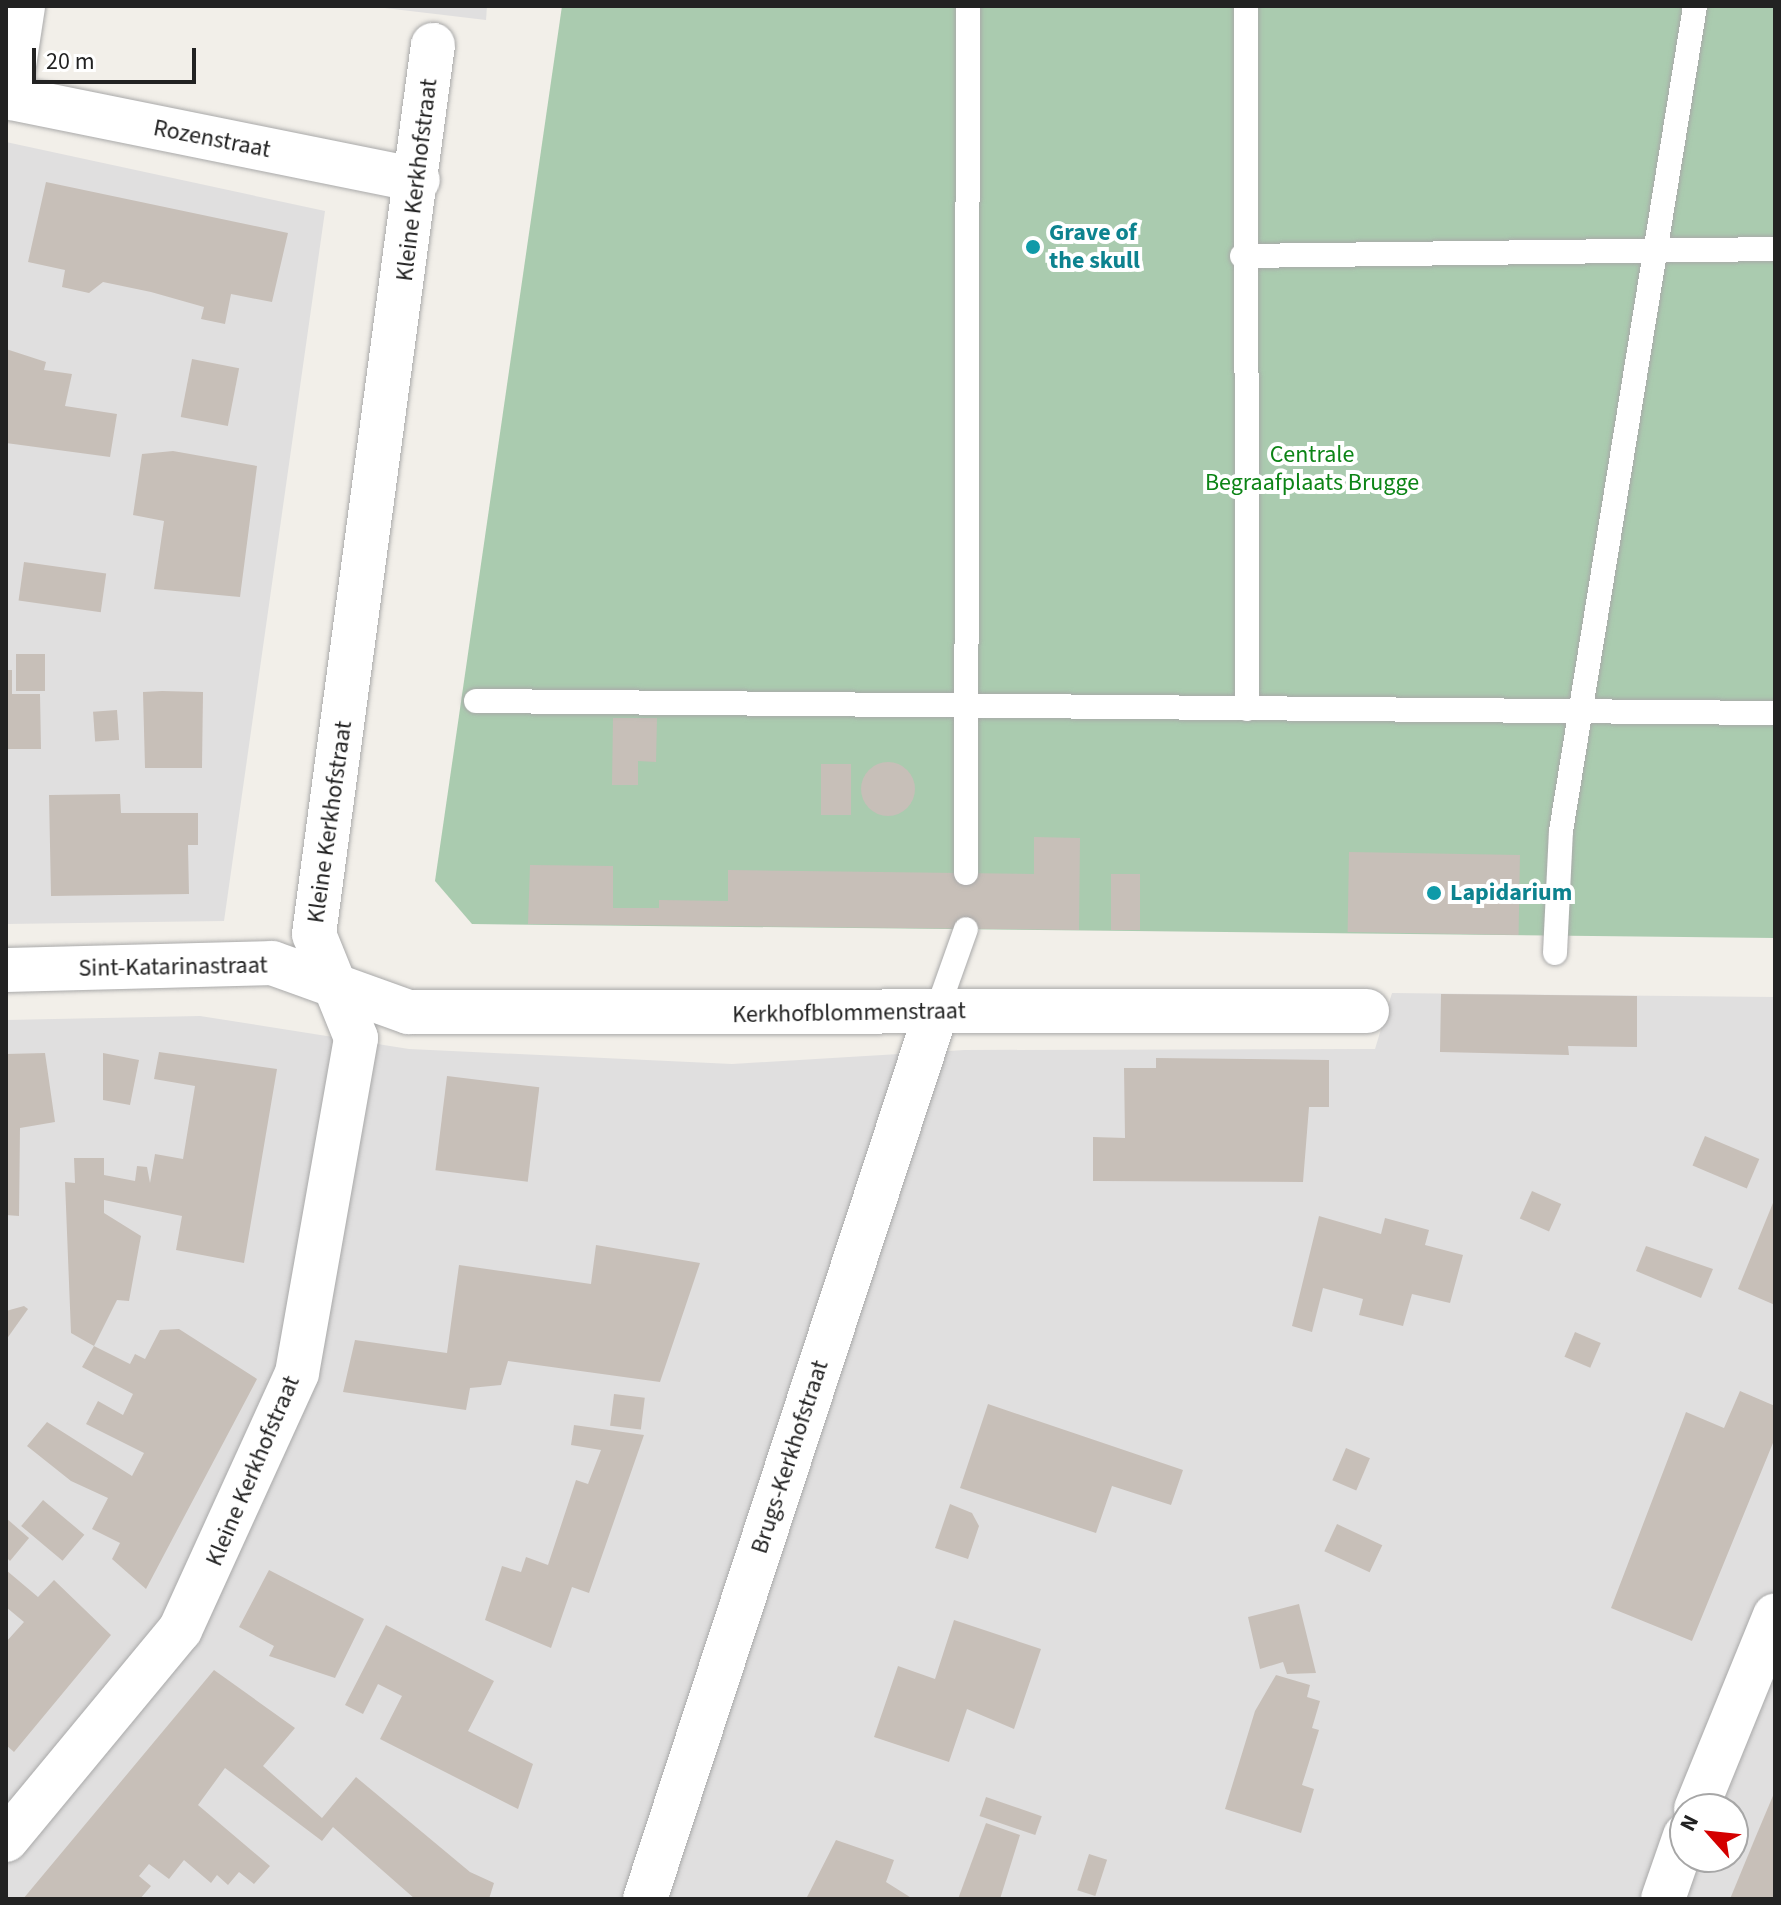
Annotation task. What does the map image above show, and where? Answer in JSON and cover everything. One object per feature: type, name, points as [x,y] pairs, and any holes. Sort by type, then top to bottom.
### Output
[{"type":"street","points":[[8,97],[23,6]]},
{"type":"street","name":"Kleine Kerkhofstraat","points":[[6,1840],[180,1630],[297,1373],[356,1038],[338,982],[314,934],[418,180],[433,45]]},
{"type":"street","name":"Rozenstraat","points":[[8,97],[418,180]]},
{"type":"street","name":"Sint-Katarinastraat","points":[[6,970],[272,963],[338,982]]},
{"type":"street","name":"Kerkhofblommenstraat","points":[[338,982],[408,1012],[935,1016],[1367,1011]]},
{"type":"street","name":"Brugs-Kerkhofstraat","points":[[645,1899],[935,1016]]},
{"type":"street","points":[[1703,1793],[1775,1615]]},
{"type":"street","points":[[1663,1899],[1672,1873]]},
{"type":"lane","points":[[966,873],[968,6]]},
{"type":"lane","points":[[1246,6],[1242,256],[1247,709]]},
{"type":"lane","points":[[1555,953],[1561,831],[1695,6]]},
{"type":"lane","points":[[1242,256],[1654,254],[1775,249]]},
{"type":"lane","points":[[476,701],[1775,713]]},
{"type":"lane","points":[[935,1016],[966,929]]},
{"type":"shaded area","points":[[368,6],[487,6],[486,20]]},
{"type":"shaded area","points":[[6,142],[325,211],[224,921],[6,924]]},
{"type":"shaded area","points":[[1392,993],[1775,997],[1775,1899],[6,1899],[6,1020],[200,1016],[409,1049],[732,1064],[965,1050],[1375,1049]]},
{"type":"green space","name":"Centrale Begraafplaats Brugge","points":[[562,6],[1775,6],[1775,938],[472,924],[435,881]]},
{"type":"building","points":[[46,182],[288,233],[272,302],[231,294],[225,324],[201,319],[204,307],[151,292],[103,282],[89,293],[62,287],[65,270],[28,262]]},
{"type":"building","points":[[6,349],[46,362],[44,370],[72,374],[65,406],[117,414],[110,457],[6,443]]},
{"type":"building","points":[[192,359],[239,368],[228,426],[181,417]]},
{"type":"building","points":[[173,451],[257,466],[240,597],[154,589],[164,521],[133,515],[142,454]]},
{"type":"building","points":[[24,562],[106,574],[101,612],[19,601]]},
{"type":"building","points":[[16,654],[45,654],[45,691],[16,691]]},
{"type":"building","points":[[6,670],[12,670],[12,694],[40,694],[41,749],[6,749]]},
{"type":"building","points":[[143,692],[203,692],[202,768],[145,768]]},
{"type":"building","points":[[117,710],[119,740],[95,742],[93,712]]},
{"type":"building","points":[[613,718],[657,718],[656,762],[638,761],[638,785],[612,785]]},
{"type":"building","points":[[888,762],[899,764],[907,770],[913,778],[913,800],[907,808],[899,814],[888,816],[877,814],[869,808],[863,800],[861,789],[863,778],[869,770],[877,764]]},
{"type":"building","points":[[821,764],[851,764],[851,815],[821,815]]},
{"type":"building","points":[[120,794],[121,813],[198,813],[198,845],[188,845],[189,894],[51,896],[49,795]]},
{"type":"building","points":[[1034,837],[1080,838],[1079,930],[528,924],[530,865],[613,866],[613,908],[659,908],[659,900],[728,901],[728,870],[1034,874]]},
{"type":"building","name":"Lapidarium","points":[[1349,852],[1520,855],[1519,935],[1348,932]]},
{"type":"building","points":[[1111,874],[1140,874],[1140,930],[1111,930]]},
{"type":"building","points":[[1441,994],[1637,996],[1637,1047],[1568,1046],[1569,1055],[1440,1052]]},
{"type":"building","points":[[159,1052],[277,1069],[244,1263],[176,1250],[182,1216],[104,1200],[104,1213],[141,1236],[129,1301],[117,1300],[94,1346],[71,1333],[65,1182],[75,1183],[74,1158],[104,1158],[104,1175],[135,1181],[137,1166],[147,1167],[150,1183],[155,1154],[183,1159],[195,1086],[154,1079]]},
{"type":"building","points":[[45,1053],[55,1122],[20,1128],[19,1216],[6,1215],[6,1054]]},
{"type":"building","points":[[103,1053],[139,1060],[130,1105],[103,1100]]},
{"type":"building","points":[[1156,1058],[1329,1060],[1329,1107],[1309,1107],[1303,1182],[1093,1181],[1093,1137],[1125,1138],[1124,1068],[1156,1068]]},
{"type":"building","points":[[447,1076],[539,1087],[528,1182],[435,1170]]},
{"type":"building","points":[[1705,1136],[1759,1159],[1747,1189],[1692,1165]]},
{"type":"building","points":[[1532,1191],[1561,1204],[1549,1231],[1520,1218]]},
{"type":"building","points":[[1775,1198],[1775,1305],[1738,1289]]},
{"type":"building","points":[[1319,1216],[1381,1234],[1385,1218],[1429,1230],[1425,1245],[1463,1255],[1450,1303],[1412,1294],[1403,1326],[1359,1315],[1363,1299],[1323,1288],[1312,1332],[1292,1326]]},
{"type":"building","points":[[596,1245],[700,1263],[660,1382],[508,1361],[501,1385],[470,1388],[466,1410],[343,1392],[355,1340],[447,1353],[459,1265],[591,1284]]},
{"type":"building","points":[[1646,1246],[1713,1269],[1701,1298],[1636,1271]]},
{"type":"building","points":[[24,1306],[28,1309],[6,1340],[6,1311]]},
{"type":"building","points":[[179,1329],[257,1379],[146,1589],[112,1559],[120,1543],[92,1529],[108,1498],[71,1481],[27,1446],[47,1422],[132,1476],[144,1453],[86,1424],[98,1401],[123,1415],[133,1394],[82,1367],[94,1346],[130,1364],[135,1354],[145,1359],[160,1330]]},
{"type":"building","points":[[1575,1332],[1601,1343],[1590,1368],[1564,1357]]},
{"type":"building","points":[[1740,1391],[1775,1406],[1775,1438],[1692,1641],[1611,1608],[1686,1412],[1724,1428]]},
{"type":"building","points":[[614,1394],[645,1398],[641,1430],[610,1426]]},
{"type":"building","points":[[988,1404],[1183,1470],[1171,1505],[1112,1486],[1096,1533],[960,1488]]},
{"type":"building","points":[[574,1425],[644,1435],[589,1593],[572,1587],[551,1648],[485,1620],[502,1566],[521,1572],[526,1557],[548,1565],[576,1480],[588,1484],[601,1450],[571,1445]]},
{"type":"building","points":[[1346,1448],[1370,1458],[1356,1490],[1332,1480]]},
{"type":"building","points":[[43,1500],[84,1535],[63,1561],[21,1526]]},
{"type":"building","points":[[950,1504],[972,1513],[979,1526],[968,1559],[935,1548]]},
{"type":"building","points":[[6,1518],[29,1538],[10,1561],[6,1557]]},
{"type":"building","points":[[1337,1524],[1382,1545],[1370,1572],[1324,1551]]},
{"type":"building","points":[[6,1570],[38,1597],[54,1580],[111,1635],[14,1752],[6,1745],[6,1642],[24,1622],[6,1607]]},
{"type":"building","points":[[269,1570],[364,1619],[335,1678],[269,1656],[274,1646],[239,1627]]},
{"type":"building","points":[[1299,1604],[1316,1673],[1287,1674],[1283,1662],[1260,1669],[1248,1617]]},
{"type":"building","points":[[954,1620],[1041,1649],[1014,1729],[967,1709],[949,1762],[874,1737],[898,1666],[935,1679]]},
{"type":"building","points":[[386,1625],[494,1681],[468,1731],[533,1764],[518,1809],[380,1739],[402,1696],[378,1684],[363,1714],[345,1705]]},
{"type":"building","points":[[214,1670],[295,1728],[263,1766],[322,1818],[356,1777],[470,1872],[494,1883],[489,1899],[415,1899],[333,1827],[322,1841],[225,1768],[198,1805],[270,1866],[254,1884],[239,1872],[228,1885],[217,1875],[211,1883],[184,1860],[169,1879],[149,1864],[139,1876],[151,1886],[140,1899],[23,1899]]},
{"type":"building","points":[[1276,1675],[1310,1685],[1307,1697],[1320,1701],[1312,1728],[1319,1730],[1302,1785],[1314,1789],[1301,1833],[1225,1809],[1255,1711]]},
{"type":"building","points":[[1775,1791],[1775,1899],[1730,1899],[1741,1873],[1749,1873],[1749,1853]]},
{"type":"building","points":[[986,1797],[1042,1816],[1035,1835],[979,1816]]},
{"type":"building","points":[[986,1823],[1020,1835],[1000,1899],[958,1899]]},
{"type":"building","points":[[836,1840],[894,1860],[886,1882],[913,1899],[806,1899]]},
{"type":"building","points":[[1089,1854],[1107,1860],[1095,1896],[1077,1890]]},
{"type":"place","name":"Grave of the skull","points":[[1033,247]]},
{"type":"place","name":"Lapidarium","points":[[1434,893]]}]
